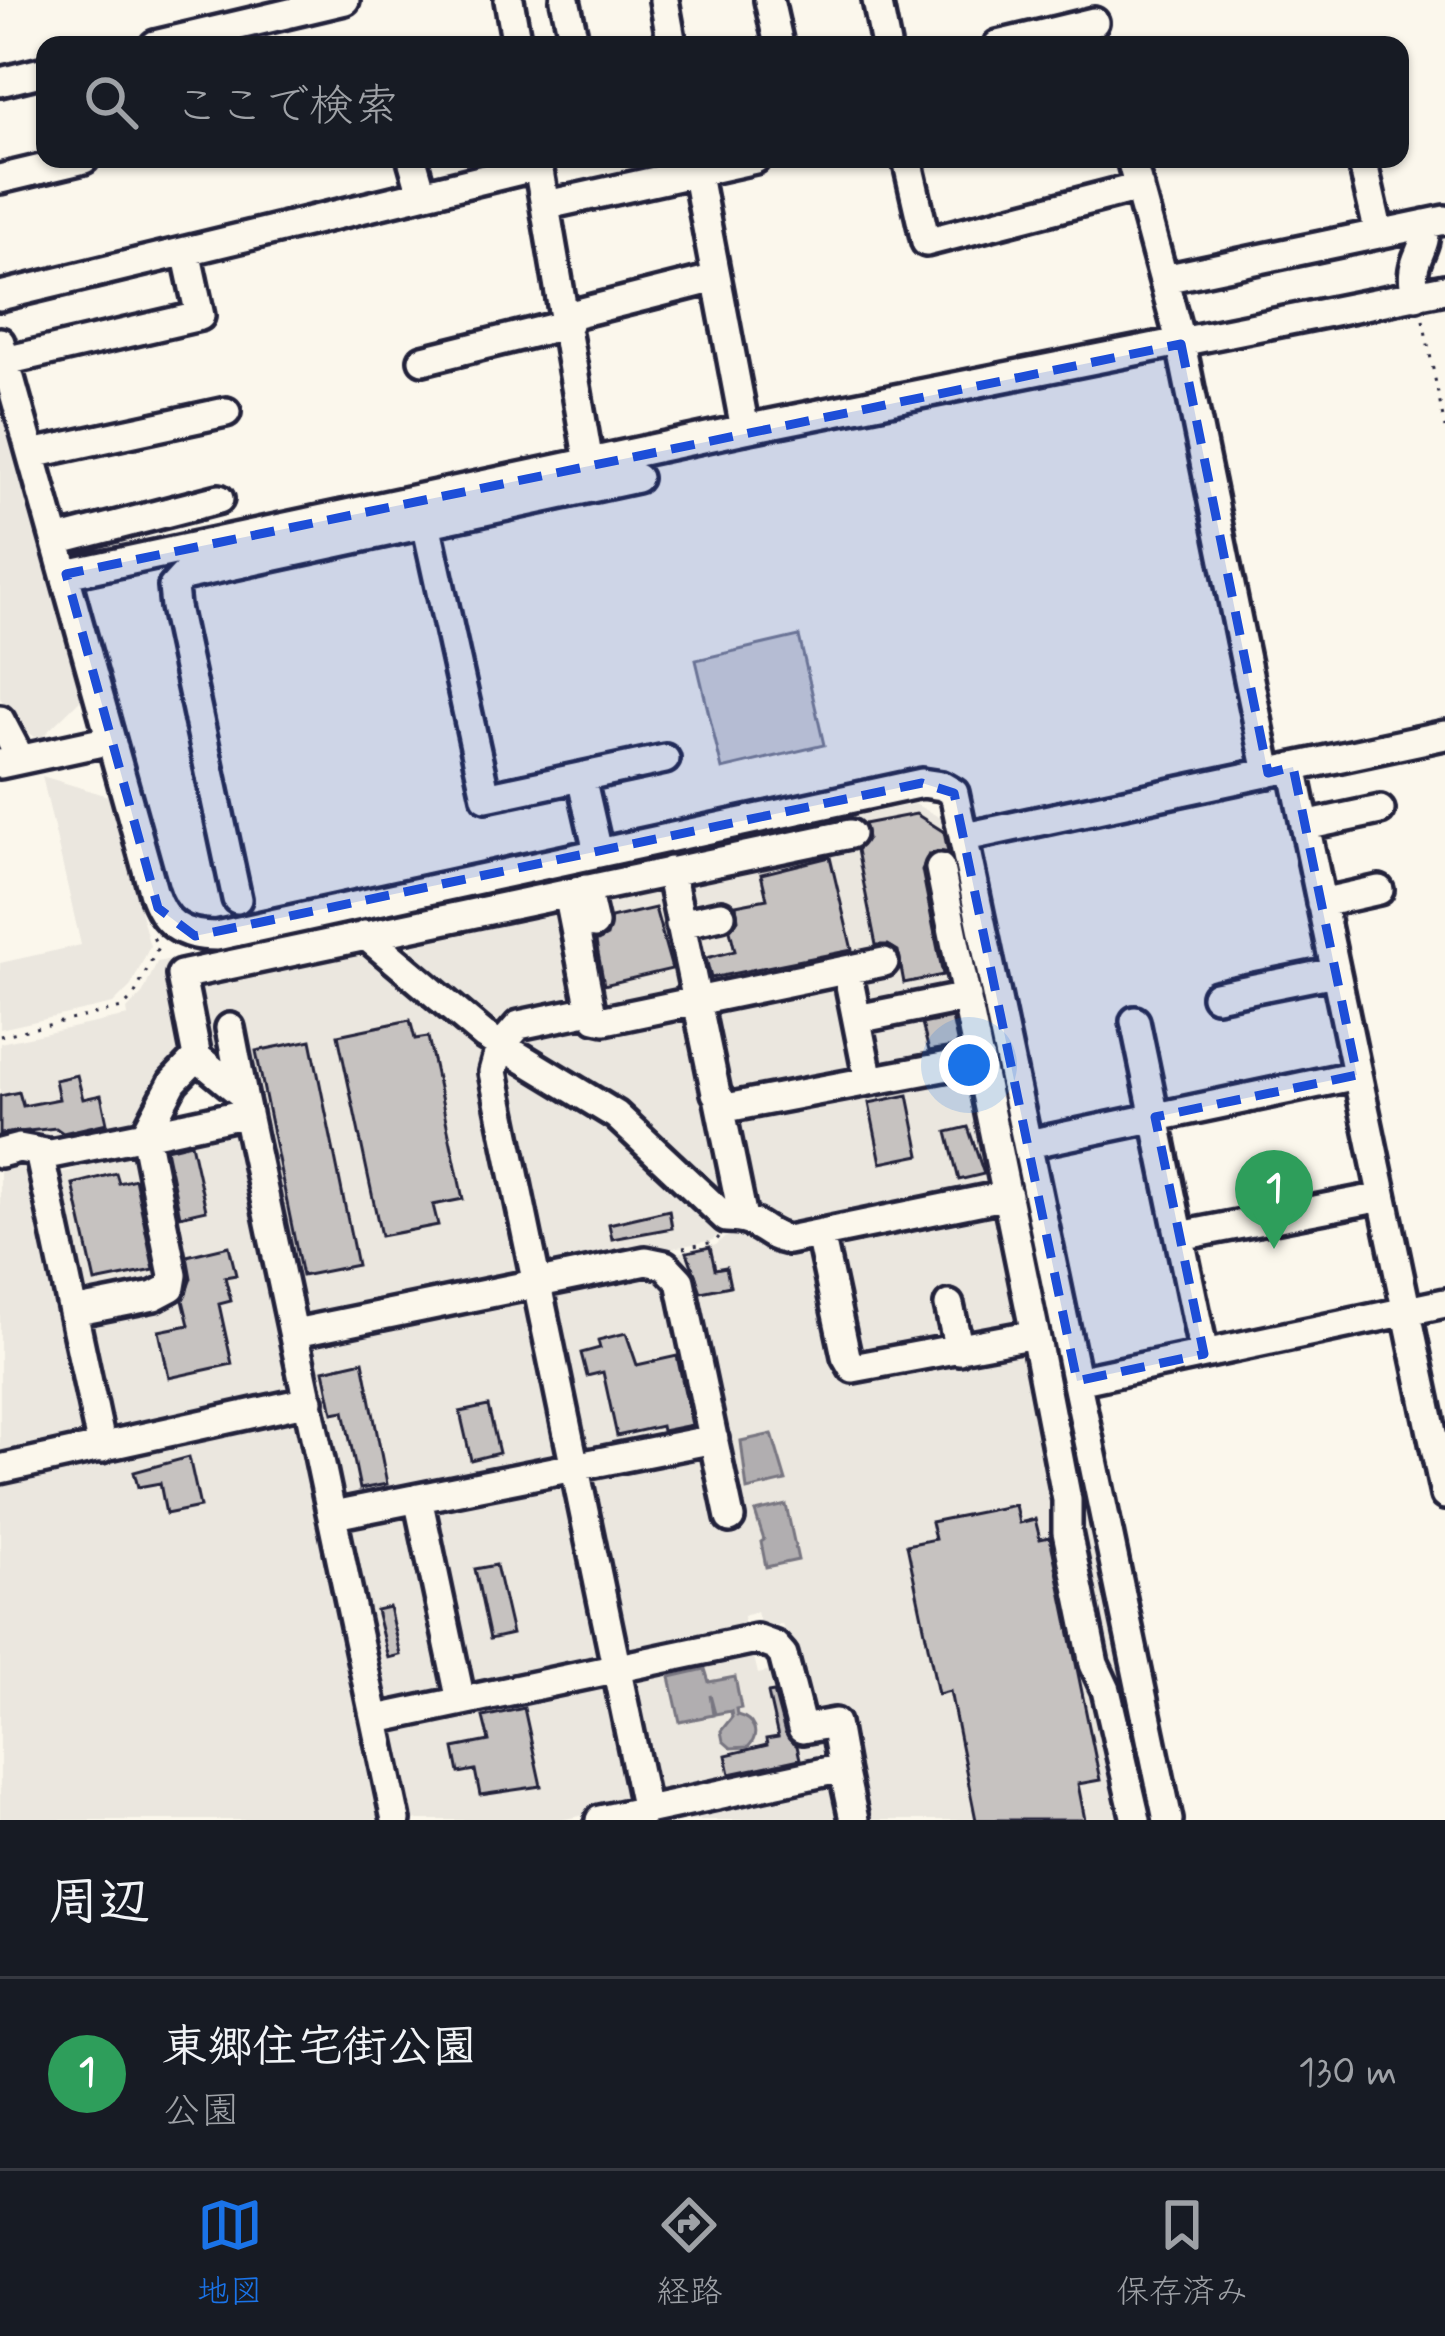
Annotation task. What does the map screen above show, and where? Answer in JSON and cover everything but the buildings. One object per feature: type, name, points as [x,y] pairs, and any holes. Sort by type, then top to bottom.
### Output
[{"type":"street","points":[[193,36],[345,0]]},
{"type":"street","points":[[509,0],[515,36]]},
{"type":"street","points":[[565,0],[573,36]]},
{"type":"street","points":[[664,0],[670,36]]},
{"type":"street","points":[[769,0],[777,36]]},
{"type":"street","points":[[877,0],[884,36]]},
{"type":"street","points":[[1036,36],[1094,22]]},
{"type":"street","points":[[0,82],[36,73]]},
{"type":"street","points":[[0,179],[46,168]]},
{"type":"street","points":[[415,168],[422,194]]},
{"type":"street","points":[[0,296],[518,168]]},
{"type":"street","points":[[538,168],[589,463]]},
{"type":"street","points":[[547,206],[688,168]]},
{"type":"street","points":[[695,168],[746,429]]},
{"type":"street","points":[[910,168],[926,242],[1139,187]]},
{"type":"street","points":[[1134,168],[1181,344],[1281,770],[1305,826],[1445,1495]]},
{"type":"street","points":[[1364,168],[1379,234]]},
{"type":"street","points":[[1164,279],[1435,222]]},
{"type":"street","points":[[66,574],[746,429],[1426,293],[1411,274],[1435,222]]},
{"type":"street","points":[[186,251],[200,316],[3,351],[158,908],[167,922],[195,936],[216,936],[922,783],[954,793],[1168,1820]]},
{"type":"street","points":[[423,360],[716,278]]},
{"type":"street","points":[[32,454],[226,412]]},
{"type":"street","points":[[237,899],[173,587],[183,575],[637,478]]},
{"type":"street","points":[[56,541],[219,500]]},
{"type":"street","points":[[426,523],[486,797],[665,759]]},
{"type":"street","points":[[0,720],[10,761],[111,740]]},
{"type":"street","points":[[965,836],[1445,735]]},
{"type":"street","points":[[580,777],[598,852]]},
{"type":"street","points":[[1305,826],[1380,810]]},
{"type":"street","points":[[245,1104],[197,1057],[181,975],[850,834]]},
{"type":"street","points":[[940,868],[1035,1334],[1094,1664],[1106,1690],[1136,1820]]},
{"type":"street","points":[[670,872],[739,1218]]},
{"type":"street","points":[[1321,903],[1379,890]]},
{"type":"street","points":[[577,891],[594,925]]},
{"type":"street","points":[[577,891],[591,1010],[596,1018],[605,1020],[884,962]]},
{"type":"street","points":[[680,923],[721,915]]},
{"type":"street","points":[[365,935],[500,1047],[616,1115],[726,1218],[756,1222],[779,1239],[1007,1196]]},
{"type":"street","points":[[847,970],[869,1082]]},
{"type":"street","points":[[1216,996],[1335,972]]},
{"type":"street","points":[[857,1019],[967,997]]},
{"type":"street","points":[[591,1010],[519,1025],[500,1047],[493,1072],[646,1811]]},
{"type":"street","points":[[1135,1021],[1204,1354]]},
{"type":"street","points":[[230,1028],[396,1820]]},
{"type":"street","points":[[73,1312],[154,1296],[171,1287],[173,1275],[145,1135],[173,1082],[197,1057]]},
{"type":"street","points":[[719,1101],[726,1108],[736,1107],[980,1060]]},
{"type":"street","points":[[1028,1144],[1357,1075]]},
{"type":"street","points":[[0,1153],[19,1148],[51,1154],[145,1135],[245,1104]]},
{"type":"street","points":[[39,1152],[102,1448]]},
{"type":"street","points":[[1180,1236],[1382,1198]]},
{"type":"street","points":[[820,1234],[846,1357],[853,1368],[1035,1334]]},
{"type":"street","points":[[295,1333],[656,1262],[674,1271],[680,1281],[730,1518]]},
{"type":"street","points":[[1077,1381],[1445,1303]]},
{"type":"street","points":[[949,1305],[958,1350]]},
{"type":"street","points":[[0,1469],[309,1401]]},
{"type":"street","points":[[334,1515],[714,1439]]},
{"type":"street","points":[[418,1498],[461,1701]]},
{"type":"street","points":[[377,1719],[618,1669],[753,1627],[783,1655],[802,1729],[835,1723],[854,1820]]},
{"type":"street","points":[[600,1820],[843,1768]]},
{"type":"path","points":[[1426,293],[1445,428]]},
{"type":"path","points":[[0,1036],[122,1008],[134,996],[158,946]]},
{"type":"path","points":[[656,1262],[663,1252],[715,1242],[739,1218]]},
{"type":"highlighted area","points":[[1181,344],[1268,773],[1293,767],[1357,1075],[1155,1117],[1204,1354],[1077,1381],[954,793],[922,783],[195,936],[158,908],[66,574]]},
{"type":"shaded area","points":[[0,407],[150,946],[131,986],[113,1004],[0,1029],[0,963],[81,945],[42,776],[108,796],[81,699],[42,737],[35,737],[0,698]]},
{"type":"shaded area","points":[[799,636],[824,745],[722,769],[696,660]]},
{"type":"shaded area","points":[[915,804],[952,824],[1160,1820],[1142,1820],[1102,1663],[960,988],[861,1008],[853,975],[705,988],[686,888],[695,876],[248,951],[229,949],[168,961],[184,1050],[160,1076],[127,1132],[53,1146],[0,1144],[0,1043],[128,1016],[127,1010],[143,993],[157,962]]},
{"type":"shaded area","points":[[646,887],[665,895],[686,993],[602,1013],[580,899]]},
{"type":"shaded area","points":[[557,904],[585,999],[505,1027],[490,1031],[408,954],[419,933]]},
{"type":"shaded area","points":[[355,947],[483,1046],[524,1280],[313,1321],[305,1317],[243,1026],[217,1032],[225,1072],[205,1047],[193,997],[200,983]]},
{"type":"shaded area","points":[[843,977],[862,1073],[741,1097],[728,1092],[709,1015],[719,1003]]},
{"type":"shaded area","points":[[963,1008],[973,1051],[873,1070],[864,1028]]},
{"type":"shaded area","points":[[683,1011],[690,1017],[705,1109],[733,1202],[724,1205],[512,1044],[520,1032]]},
{"type":"shaded area","points":[[504,1059],[610,1121],[721,1227],[719,1233],[713,1240],[663,1250],[655,1256],[548,1276]]},
{"type":"shaded area","points":[[976,1069],[999,1183],[990,1194],[781,1235],[751,1212],[731,1118]]},
{"type":"shaded area","points":[[225,1128],[239,1137],[292,1385],[289,1392],[113,1430],[106,1423],[87,1335],[96,1317],[180,1299],[151,1145]]},
{"type":"shaded area","points":[[141,1143],[166,1265],[153,1287],[94,1299],[77,1290],[57,1173],[71,1171],[89,1153]]},
{"type":"shaded area","points":[[29,1163],[86,1436],[0,1456],[0,1164]]},
{"type":"shaded area","points":[[992,1205],[1003,1211],[1026,1318],[1019,1329],[949,1336],[859,1361],[834,1236]]},
{"type":"shaded area","points":[[753,1228],[816,1240],[845,1379],[1012,1347],[1028,1357],[1130,1820],[865,1820],[849,1758],[806,1722],[782,1624],[767,1627],[760,1623],[757,1612],[743,1616],[739,1631],[632,1655],[620,1646],[586,1487],[592,1475],[709,1445],[664,1256],[716,1245]]},
{"type":"shaded area","points":[[643,1269],[664,1274],[708,1435],[579,1459],[550,1289]]},
{"type":"shaded area","points":[[526,1295],[565,1450],[505,1464],[496,1476],[356,1503],[344,1496],[310,1343]]},
{"type":"shaded area","points":[[293,1417],[300,1422],[383,1820],[0,1820],[0,1481]]},
{"type":"shaded area","points":[[772,1434],[786,1481],[747,1490],[741,1441]]},
{"type":"shaded area","points":[[559,1478],[571,1487],[603,1655],[599,1661],[477,1687],[462,1678],[429,1518],[436,1503]]},
{"type":"shaded area","points":[[786,1505],[798,1560],[766,1567],[755,1512]]},
{"type":"shaded area","points":[[409,1512],[450,1676],[443,1694],[394,1704],[384,1698],[349,1527],[357,1518]]},
{"type":"shaded area","points":[[752,1648],[758,1674],[781,1669],[798,1735],[832,1729],[839,1761],[659,1801],[652,1795],[631,1674]]},
{"type":"shaded area","points":[[705,1669],[709,1682],[735,1677],[741,1708],[736,1709],[737,1715],[748,1720],[755,1732],[748,1747],[731,1748],[723,1741],[721,1731],[731,1711],[715,1714],[710,1695],[713,1715],[680,1722],[670,1677]]},
{"type":"shaded area","points":[[604,1682],[613,1687],[635,1795],[626,1806],[561,1820],[409,1820],[391,1736],[397,1724]]},
{"type":"shaded area","points":[[829,1781],[838,1787],[846,1820],[642,1820]]},
{"type":"place","name":"東郷住宅街公園","points":[[1274,1249]]}]
